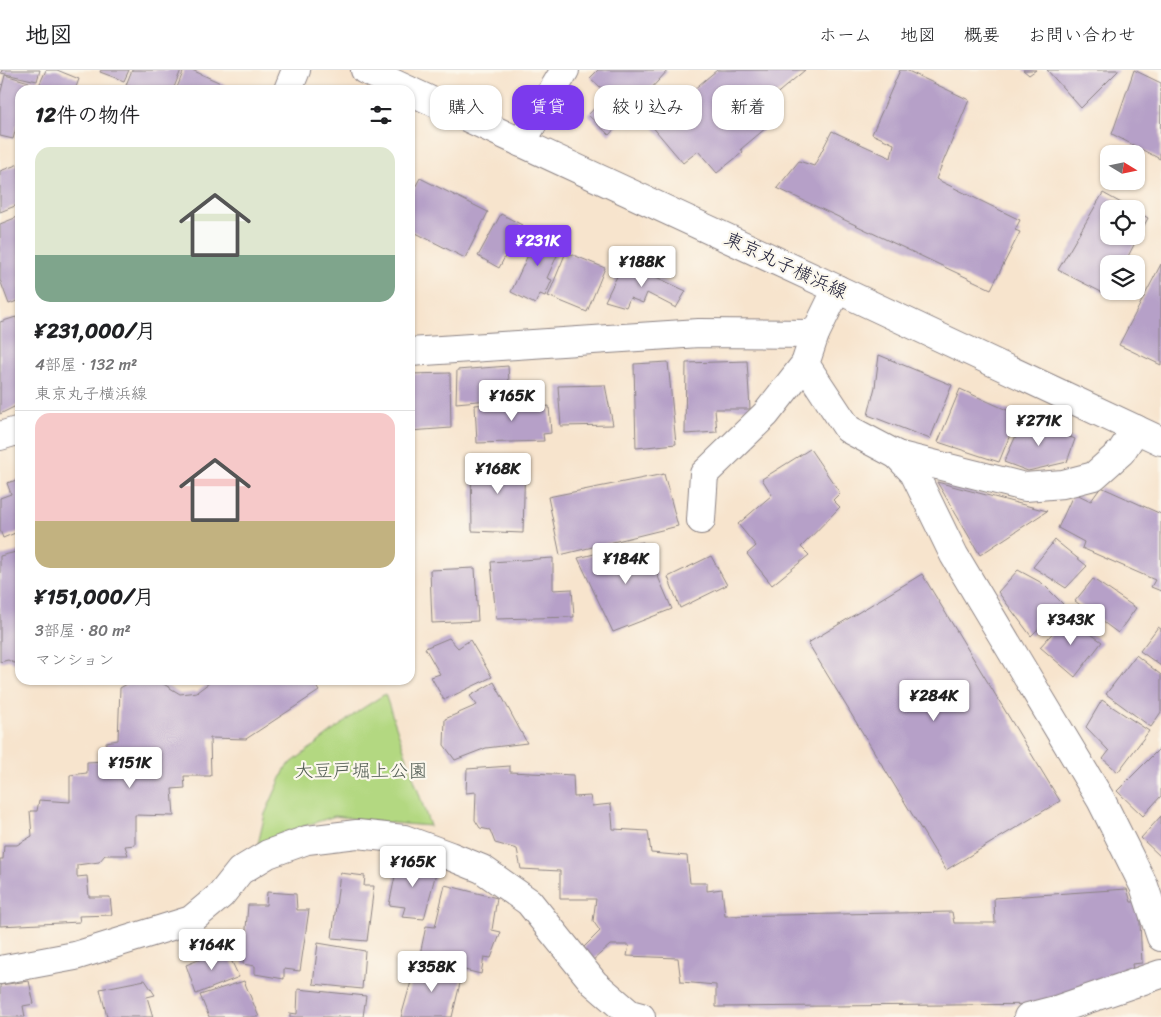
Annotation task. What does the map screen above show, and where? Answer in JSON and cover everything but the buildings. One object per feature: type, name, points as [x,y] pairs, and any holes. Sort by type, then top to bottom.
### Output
[{"type":"street","points":[[290,85],[296,70]]},
{"type":"street","name":"東京丸子横浜線","points":[[365,70],[398,85]]},
{"type":"street","points":[[521,143],[565,70]]},
{"type":"street","name":"東京丸子横浜線","points":[[415,93],[1161,441]]},
{"type":"street","points":[[701,520],[704,474],[766,414],[805,364],[815,334],[837,289]]},
{"type":"street","points":[[415,352],[699,333],[815,334]]},
{"type":"street","points":[[805,364],[848,429],[897,455],[1025,487],[1063,484],[1094,476],[1121,452],[1136,429]]},
{"type":"street","points":[[0,436],[15,432]]},
{"type":"street","points":[[897,455],[914,473],[954,555],[1101,800],[1144,886],[1161,936]]},
{"type":"street","points":[[0,970],[75,956],[191,920],[221,895],[240,872],[268,854],[307,840],[357,834],[404,840],[450,856],[482,870],[529,902],[594,984],[630,1014],[641,1017]]},
{"type":"street","points":[[1028,1017],[1059,1009],[1161,974]]},
{"type":"green space","name":"大豆戸堀上公園","points":[[385,694],[430,826],[335,816],[280,834],[258,844],[265,814],[286,767],[360,710]]}]
